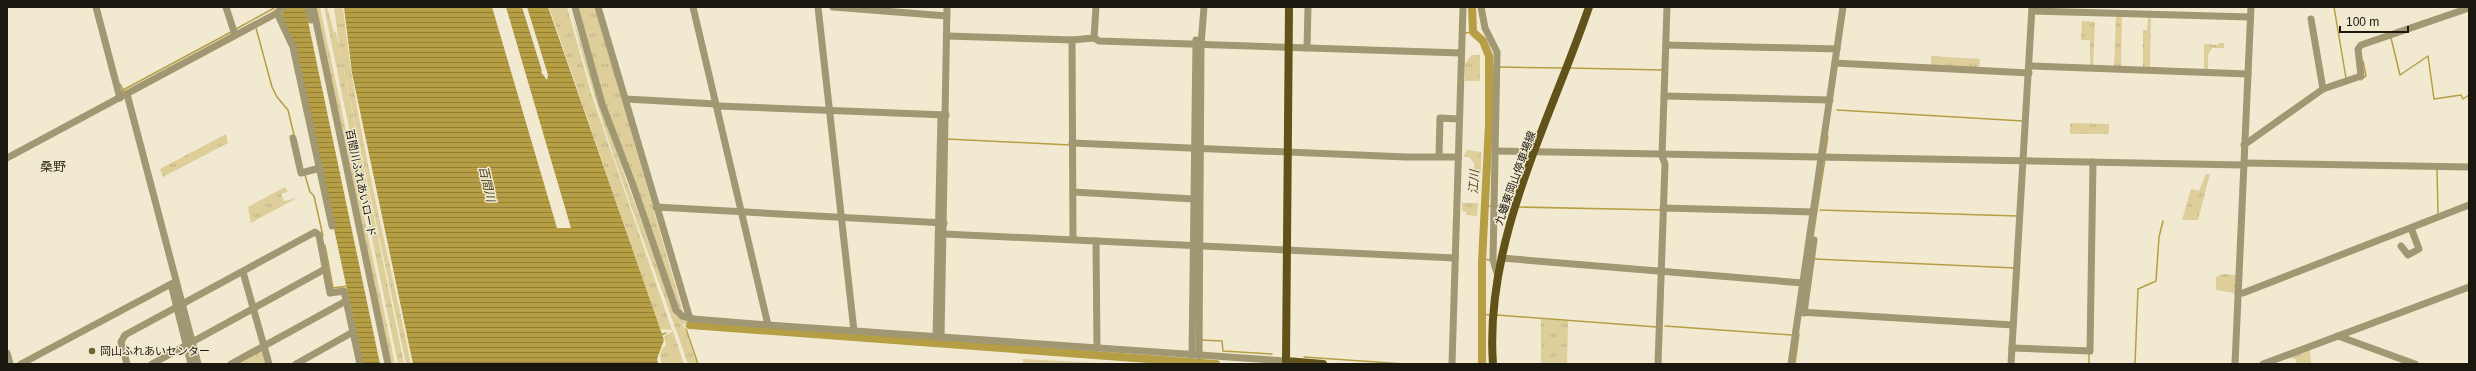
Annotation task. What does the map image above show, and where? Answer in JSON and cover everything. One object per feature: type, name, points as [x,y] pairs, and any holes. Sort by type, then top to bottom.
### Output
[{"type":"main road","points":[[1289,7],[1291,47],[1286,361],[1323,364]]},
{"type":"main road","points":[[1291,47],[1295,7]]},
{"type":"main road","name":"九蟠東岡山停車場線","points":[[1493,364],[1492,321],[1497,273],[1509,225],[1589,7]]},
{"type":"street","points":[[96,7],[123,95],[190,344],[198,364]]},
{"type":"street","points":[[226,7],[233,32]]},
{"type":"street","points":[[7,158],[123,95],[233,32],[277,13],[283,7]]},
{"type":"street","points":[[308,7],[314,29],[318,34]]},
{"type":"street","name":"百間川ふれあいロード","points":[[313,7],[388,364]]},
{"type":"street","points":[[575,7],[602,104],[633,185],[676,310],[682,316],[690,319],[939,338],[1097,348],[1196,356],[1246,362],[1286,361]]},
{"type":"street","points":[[598,7],[690,319]]},
{"type":"street","points":[[693,7],[768,325]]},
{"type":"street","points":[[818,7],[854,331]]},
{"type":"street","points":[[833,7],[946,16]]},
{"type":"street","points":[[939,338],[943,115],[947,36],[946,16],[948,7]]},
{"type":"street","points":[[1096,7],[1096,39]]},
{"type":"street","points":[[1196,356],[1198,44],[1200,7]]},
{"type":"street","points":[[1198,44],[1204,7]]},
{"type":"street","points":[[1307,47],[1308,7]]},
{"type":"street","points":[[1452,364],[1462,7]]},
{"type":"street","points":[[1481,7],[1485,28],[1497,52],[1493,260],[1497,273]]},
{"type":"street","points":[[1658,364],[1663,271],[1665,164],[1663,153],[1667,7]]},
{"type":"street","points":[[1791,364],[1802,312],[1825,156],[1843,7]]},
{"type":"street","points":[[1802,312],[1803,283],[1814,212],[1825,156],[1830,100],[1847,7]]},
{"type":"street","points":[[2235,364],[2240,293],[2246,74],[2249,17],[2251,7]]},
{"type":"street","points":[[2244,145],[2323,89],[2362,75],[2358,49],[2361,45],[2469,8]]},
{"type":"street","points":[[2011,364],[2034,10],[2249,17]]},
{"type":"street","points":[[277,13],[294,47],[332,226]]},
{"type":"street","points":[[2311,19],[2323,89]]},
{"type":"street","points":[[947,36],[1072,40],[1096,39],[1198,44],[1461,52]]},
{"type":"street","points":[[1072,40],[1074,143],[1073,239]]},
{"type":"street","points":[[1667,45],[1837,49]]},
{"type":"street","points":[[1837,64],[2246,74]]},
{"type":"street","points":[[1665,96],[1830,100]]},
{"type":"street","points":[[626,99],[716,106],[829,109],[943,115]]},
{"type":"street","points":[[1439,156],[1440,118],[1459,119]]},
{"type":"street","points":[[293,138],[300,169],[304,173],[320,168]]},
{"type":"street","points":[[1074,143],[1458,157]]},
{"type":"street","points":[[1196,246],[1194,199],[1197,148]]},
{"type":"street","points":[[1496,151],[2091,162],[2469,167]]},
{"type":"street","points":[[2013,349],[2089,351],[2091,162]]},
{"type":"street","points":[[1074,192],[1194,199]]},
{"type":"street","points":[[2240,293],[2411,229],[2469,205]]},
{"type":"street","points":[[656,207],[842,216],[941,223]]},
{"type":"street","points":[[1664,209],[1814,212]]},
{"type":"street","points":[[939,338],[944,234],[941,223]]},
{"type":"street","points":[[2401,246],[2408,255],[2419,249],[2411,229]]},
{"type":"street","points":[[127,364],[122,338],[315,232],[319,235],[330,293],[344,290],[360,364]]},
{"type":"street","points":[[944,234],[1455,258]]},
{"type":"street","points":[[1097,348],[1098,241]]},
{"type":"street","points":[[1501,258],[1803,283]]},
{"type":"street","points":[[152,364],[325,270]]},
{"type":"street","points":[[243,272],[269,364]]},
{"type":"street","points":[[21,364],[173,283]]},
{"type":"street","points":[[2263,364],[2469,287]]},
{"type":"street","points":[[231,364],[346,301]]},
{"type":"street","points":[[1802,312],[2013,325]]},
{"type":"street","points":[[296,364],[353,332]]},
{"type":"street","points":[[2338,336],[2415,364]]},
{"type":"street","points":[[190,344],[191,364]]},
{"type":"street","points":[[7,353],[10,364]]},
{"type":"green space","points":[[316,7],[320,7],[395,364],[390,364]]},
{"type":"green space","points":[[324,7],[327,7],[334,32],[336,32],[404,364],[398,364]]},
{"type":"green space","points":[[334,7],[343,7],[348,52],[363,142],[411,364],[406,364],[340,52]]},
{"type":"green space","points":[[549,7],[567,7],[591,93],[672,330],[660,329]]},
{"type":"green space","points":[[570,7],[600,107],[672,307],[676,316],[687,321],[688,323],[683,324],[697,364],[688,364],[624,187],[595,98]]},
{"type":"green space","points":[[577,7],[595,7],[683,312],[677,305],[603,100]]},
{"type":"green space","points":[[2116,15],[2122,15],[2121,69],[2114,68]]},
{"type":"green space","points":[[2148,16],[2151,16],[2150,65],[2149,69],[2143,69],[2143,30],[2147,30]]},
{"type":"green space","points":[[2082,21],[2095,22],[2093,67],[2090,67],[2090,40],[2081,40]]},
{"type":"green space","points":[[2218,43],[2224,43],[2224,48],[2212,48],[2208,55],[2208,71],[2204,71],[2204,44],[2218,45]]},
{"type":"green space","points":[[1472,55],[1480,55],[1480,81],[1465,81],[1465,63]]},
{"type":"green space","points":[[1931,56],[1980,59],[1979,70],[1931,67]]},
{"type":"green space","points":[[2070,123],[2109,124],[2109,134],[2070,134]]},
{"type":"green space","points":[[226,134],[228,143],[163,177],[160,169]]},
{"type":"green space","points":[[1467,150],[1481,152],[1481,174],[1474,171],[1474,163],[1469,157],[1463,157]]},
{"type":"green space","points":[[2206,174],[2210,174],[2198,220],[2182,220],[2191,189],[2199,191]]},
{"type":"green space","points":[[285,187],[288,192],[281,194],[284,201],[297,198],[251,223],[248,207]]},
{"type":"green space","points":[[1462,203],[1478,203],[1477,216],[1467,215],[1466,212],[1462,211]]},
{"type":"green space","points":[[2223,274],[2236,275],[2236,293],[2216,290],[2216,277]]},
{"type":"green space","points":[[1541,319],[1568,321],[1567,364],[1541,364]]},
{"type":"green space","points":[[673,331],[684,364],[662,364],[661,353],[662,349],[666,345],[664,337]]},
{"type":"green space","points":[[2310,349],[2311,364],[2296,364],[2296,359],[2289,358]]},
{"type":"green space","points":[[259,350],[262,351],[267,364],[234,364]]},
{"type":"green space","points":[[1023,359],[1115,364],[1023,364]]},
{"type":"water","points":[[287,7],[305,7],[380,364],[363,364],[295,47],[280,16]]},
{"type":"water","name":"百間川","points":[[344,7],[492,7],[557,228],[571,228],[506,7],[522,7],[542,71],[541,72],[547,80],[548,75],[527,7],[548,7],[664,340],[657,359],[658,364],[413,364],[352,73]]},
{"type":"waterway","points":[[236,29],[276,7]]},
{"type":"waterway","name":"江川","points":[[1472,7],[1473,32],[1483,41],[1489,56],[1489,125],[1482,262],[1482,364]]},
{"type":"waterway","points":[[2334,7],[2346,78]]},
{"type":"waterway","points":[[256,28],[272,87],[277,97],[288,110],[294,135]]},
{"type":"waterway","points":[[121,93],[123,90],[231,32]]},
{"type":"waterway","points":[[1465,33],[1473,32]]},
{"type":"waterway","points":[[2391,38],[2400,75],[2428,56],[2434,99],[2461,95],[2463,99],[2469,95]]},
{"type":"waterway","points":[[2361,80],[2366,76],[2363,61]]},
{"type":"waterway","name":"江川","points":[[1489,67],[1494,67]]},
{"type":"waterway","points":[[1499,67],[1563,68]]},
{"type":"waterway","points":[[1569,68],[1663,70]]},
{"type":"waterway","points":[[120,84],[125,93]]},
{"type":"waterway","points":[[1837,110],[2023,121]]},
{"type":"waterway","points":[[1825,156],[1828,136]]},
{"type":"waterway","points":[[947,139],[1070,145]]},
{"type":"waterway","points":[[1813,237],[1825,159]]},
{"type":"waterway","points":[[2437,168],[2438,214]]},
{"type":"waterway","points":[[305,175],[310,192],[314,196],[323,236]]},
{"type":"waterway","name":"江川","points":[[1485,206],[1491,206]]},
{"type":"waterway","points":[[1497,206],[1512,207]]},
{"type":"waterway","points":[[1518,207],[1662,210]]},
{"type":"waterway","points":[[1820,210],[2018,216]]},
{"type":"waterway","points":[[2135,364],[2138,289],[2156,281],[2159,237],[2163,221]]},
{"type":"waterway","points":[[325,245],[333,288],[348,286]]},
{"type":"waterway","name":"江川","points":[[1482,259],[1490,260]]},
{"type":"waterway","points":[[1815,259],[2015,268]]},
{"type":"waterway","name":"江川","points":[[1482,314],[1489,315]]},
{"type":"waterway","points":[[1497,315],[1657,327]]},
{"type":"waterway","points":[[690,325],[1216,364]]},
{"type":"waterway","points":[[1665,326],[1792,335]]},
{"type":"waterway","points":[[686,329],[698,364]]},
{"type":"waterway","points":[[661,335],[666,333]]},
{"type":"waterway","points":[[1795,364],[1799,334]]},
{"type":"waterway","points":[[1201,340],[1222,341],[1223,351],[1272,354]]},
{"type":"waterway","points":[[2089,354],[2089,364]]},
{"type":"waterway","points":[[1304,357],[1405,364]]},
{"type":"place","name":"岡山ふれあいセンター","points":[[92,351]]},
{"type":"district","name":"桑野","points":[[53,166]]}]
